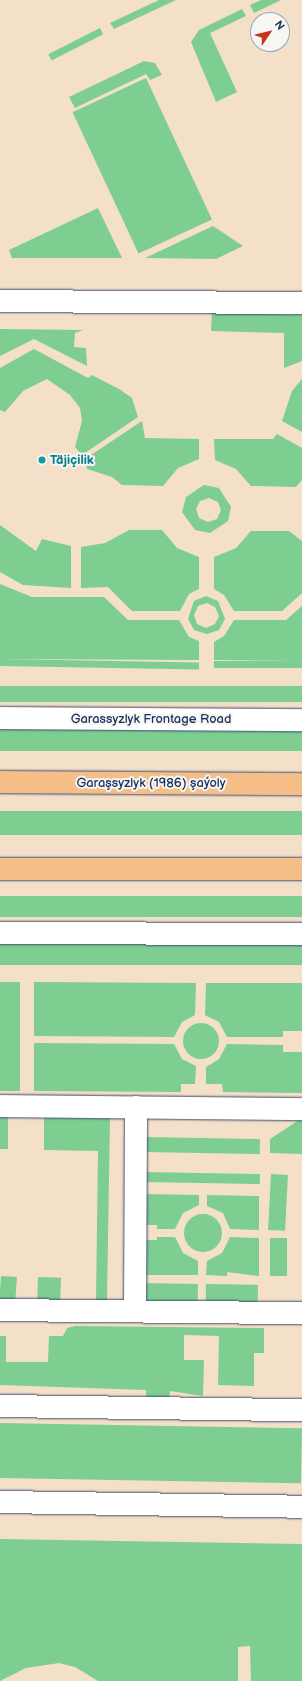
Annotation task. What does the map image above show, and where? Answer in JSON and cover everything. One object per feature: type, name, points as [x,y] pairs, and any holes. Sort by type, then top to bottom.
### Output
[{"type":"main road","name":"Garaşsyzlyk (1986) şaýoly","points":[[0,782],[302,784]]},
{"type":"main road","points":[[0,869],[302,869]]},
{"type":"street","points":[[0,301],[302,303]]},
{"type":"street","name":"Garassyzlyk Frontage Road","points":[[0,718],[302,720]]},
{"type":"street","points":[[0,933],[302,934]]},
{"type":"street","points":[[0,1106],[302,1109]]},
{"type":"street","points":[[135,1311],[136,1107]]},
{"type":"street","points":[[0,1310],[302,1313]]},
{"type":"street","points":[[0,1406],[302,1410]]},
{"type":"street","points":[[0,1502],[302,1507]]},
{"type":"green space","points":[[159,0],[176,0],[114,29],[110,23]]},
{"type":"green space","points":[[261,0],[281,0],[256,12],[254,12],[250,5]]},
{"type":"green space","points":[[242,9],[246,16],[210,33],[237,92],[216,102],[191,42],[199,30]]},
{"type":"green space","points":[[100,28],[103,34],[51,61],[48,54]]},
{"type":"green space","points":[[144,61],[155,63],[162,75],[150,80],[146,74],[75,108],[69,97]]},
{"type":"green space","points":[[146,78],[212,219],[139,254],[73,112]]},
{"type":"green space","points":[[98,208],[122,258],[12,258],[9,250]]},
{"type":"green space","points":[[213,226],[243,246],[216,259],[145,258]]},
{"type":"green space","points":[[212,312],[302,315],[302,361],[284,368],[284,333],[211,331]]},
{"type":"green space","points":[[0,329],[83,330],[75,333],[74,347],[86,348],[87,366],[34,339],[0,356]]},
{"type":"green space","points":[[34,349],[88,378],[92,375],[119,389],[132,398],[138,417],[82,455],[75,447],[82,421],[80,408],[70,395],[47,379],[23,391],[5,412],[0,410],[0,368]]},
{"type":"green space","points":[[302,379],[302,432],[282,421],[292,391]]},
{"type":"green space","points":[[142,421],[145,438],[199,439],[199,459],[178,468],[163,486],[122,485],[112,477],[87,469],[85,459]]},
{"type":"green space","points":[[277,434],[302,448],[302,480],[296,487],[251,486],[236,469],[215,460],[214,439],[273,439]]},
{"type":"green space","points":[[204,485],[219,488],[231,507],[228,521],[210,533],[195,530],[182,512],[186,497]],"holes":[[[209,498],[218,502],[221,510],[217,519],[208,522],[199,518],[196,509],[200,501]]]},
{"type":"green space","points":[[0,525],[36,551],[42,539],[71,546],[71,588],[23,585],[0,572]]},
{"type":"green space","points":[[129,530],[162,530],[177,548],[199,557],[199,589],[189,594],[180,611],[132,611],[108,587],[81,588],[81,547],[105,543]]},
{"type":"green space","points":[[251,531],[289,531],[302,541],[302,593],[282,611],[234,611],[224,595],[214,589],[214,557],[236,548]]},
{"type":"green space","points":[[0,584],[32,597],[104,597],[128,620],[179,620],[189,637],[199,641],[199,660],[0,659]]},
{"type":"green space","points":[[206,596],[218,601],[225,619],[219,630],[207,634],[194,630],[188,619],[194,601]],"holes":[[[207,603],[215,607],[219,616],[215,624],[206,628],[197,624],[194,615],[198,606]]]},
{"type":"green space","points":[[302,606],[302,661],[214,660],[214,642],[224,636],[234,620],[286,620]]},
{"type":"green space","points":[[0,659],[199,662],[199,669],[0,666]]},
{"type":"green space","points":[[214,661],[302,661],[302,668],[214,668]]},
{"type":"green space","points":[[0,686],[302,686],[302,702],[0,702]]},
{"type":"green space","points":[[0,729],[302,729],[302,751],[0,751]]},
{"type":"green space","points":[[0,811],[302,811],[302,835],[0,835]]},
{"type":"green space","points":[[0,896],[302,896],[302,917],[0,917]]},
{"type":"green space","points":[[0,944],[302,944],[302,965],[0,965]]},
{"type":"green space","points":[[0,982],[20,982],[20,1091],[0,1091]]},
{"type":"green space","points":[[34,982],[196,983],[195,1015],[182,1022],[174,1037],[34,1036]]},
{"type":"green space","points":[[206,983],[302,983],[302,1031],[283,1031],[283,1037],[227,1037],[219,1022],[205,1015]]},
{"type":"green space","points":[[205,1023],[214,1028],[218,1034],[218,1048],[214,1054],[205,1059],[197,1059],[188,1054],[184,1048],[183,1037],[188,1028],[194,1024]]},
{"type":"green space","points":[[34,1043],[174,1044],[182,1059],[196,1066],[195,1084],[181,1084],[181,1092],[34,1091]]},
{"type":"green space","points":[[227,1044],[283,1045],[283,1052],[302,1052],[302,1093],[223,1092],[222,1084],[206,1084],[206,1067],[219,1059]]},
{"type":"green space","points":[[0,1117],[8,1117],[8,1149],[0,1149]]},
{"type":"green space","points":[[44,1117],[110,1118],[107,1301],[96,1301],[98,1151],[44,1150]]},
{"type":"green space","points":[[302,1118],[302,1154],[270,1153],[270,1139]]},
{"type":"green space","points":[[144,1137],[260,1139],[260,1154],[144,1152]]},
{"type":"green space","points":[[144,1172],[260,1174],[260,1184],[144,1182]]},
{"type":"green space","points":[[271,1174],[288,1175],[285,1231],[268,1230]]},
{"type":"green space","points":[[144,1194],[199,1195],[199,1205],[183,1213],[175,1229],[157,1229],[157,1225],[143,1225]]},
{"type":"green space","points":[[207,1195],[259,1196],[259,1230],[230,1229],[223,1213],[207,1206]]},
{"type":"green space","points":[[199,1214],[207,1214],[217,1219],[221,1226],[221,1240],[217,1247],[207,1252],[199,1252],[189,1247],[187,1244],[184,1237],[184,1229],[189,1219],[192,1217]]},
{"type":"green space","points":[[157,1237],[175,1237],[183,1253],[198,1261],[198,1275],[143,1275],[143,1240],[157,1240]]},
{"type":"green space","points":[[230,1237],[259,1238],[259,1276],[227,1272],[227,1276],[206,1275],[207,1261],[222,1253]]},
{"type":"green space","points":[[270,1238],[287,1238],[287,1276],[270,1276]]},
{"type":"green space","points":[[1,1276],[17,1277],[15,1301],[0,1300]]},
{"type":"green space","points":[[38,1277],[61,1278],[60,1301],[37,1300]]},
{"type":"green space","points":[[143,1283],[198,1284],[198,1303],[143,1302]]},
{"type":"green space","points":[[206,1284],[258,1285],[258,1304],[206,1303]]},
{"type":"green space","points":[[75,1326],[264,1328],[264,1353],[254,1353],[254,1386],[218,1385],[219,1336],[184,1335],[184,1360],[204,1360],[203,1396],[170,1391],[169,1399],[146,1398],[146,1390],[0,1385],[0,1336],[6,1336],[6,1362],[48,1362],[49,1336],[63,1336],[67,1328]]},
{"type":"green space","points":[[0,1423],[302,1428],[301,1483],[0,1478]]},
{"type":"green space","points":[[0,1539],[302,1544],[302,1681],[251,1681],[250,1646],[238,1647],[238,1681],[98,1681],[75,1667],[59,1663],[26,1668],[0,1681]]},
{"type":"place","name":"Täjiçilik","points":[[42,460]]}]
